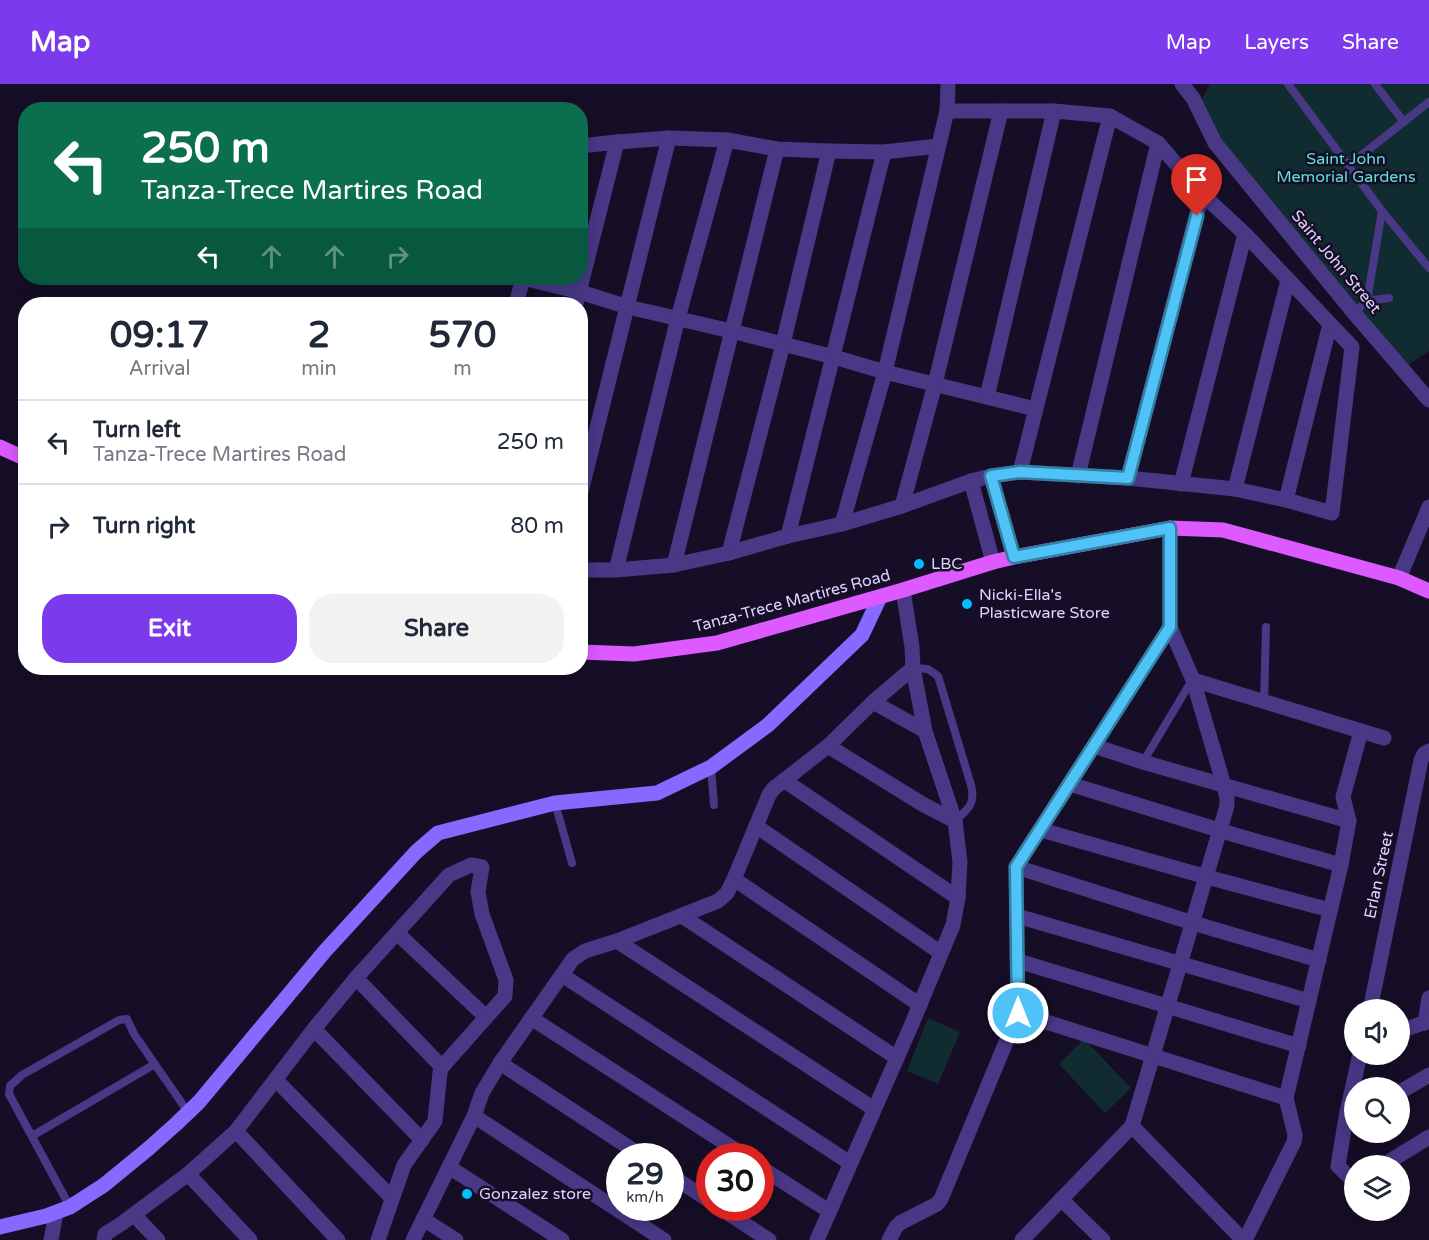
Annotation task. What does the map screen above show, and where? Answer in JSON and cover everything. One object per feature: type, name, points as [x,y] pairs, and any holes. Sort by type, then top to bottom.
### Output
[{"type":"main road","points":[[0,447],[18,455]]},
{"type":"main road","name":"Tanza-Trece Martires Road","points":[[588,652],[634,654],[717,643],[993,562],[1170,528],[1223,530],[1399,578],[1429,591]]},
{"type":"street","points":[[842,524],[885,372],[946,111],[948,84]]},
{"type":"street","name":"Saint John Street","points":[[1182,84],[1193,98],[1215,143],[1354,313],[1428,397]]},
{"type":"street","points":[[588,570],[674,565],[729,553],[788,536],[842,524],[991,476],[1020,472],[1128,478],[1235,489],[1332,513],[1352,346],[1245,234],[1203,194],[1158,144],[1110,116],[1054,111],[946,111]]},
{"type":"street","points":[[902,506],[935,384],[1001,111]]},
{"type":"street","points":[[987,397],[1054,111]]},
{"type":"street","points":[[1020,472],[1110,116]]},
{"type":"street","points":[[588,145],[669,138],[727,140],[777,148],[829,151],[884,152],[938,146]]},
{"type":"street","points":[[588,464],[669,138]]},
{"type":"street","points":[[616,570],[678,318],[727,140]]},
{"type":"street","points":[[588,257],[616,142]]},
{"type":"street","points":[[1078,476],[1158,144]]},
{"type":"street","points":[[674,565],[777,148]]},
{"type":"street","points":[[729,553],[783,344],[829,151]]},
{"type":"street","points":[[788,536],[884,152]]},
{"type":"street","points":[[1128,478],[1203,194]]},
{"type":"street","points":[[1181,484],[1245,234]]},
{"type":"street","points":[[1235,489],[1288,280]]},
{"type":"street","points":[[542,285],[575,297]]},
{"type":"street","points":[[588,300],[678,318],[1035,409]]},
{"type":"street","points":[[1286,500],[1330,324]]},
{"type":"street","points":[[991,476],[1014,557]]},
{"type":"street","points":[[971,482],[993,562]]},
{"type":"street","points":[[1399,578],[1429,507]]},
{"type":"street","points":[[1031,1237],[1062,1199],[1132,1126],[1227,806],[1227,798],[1192,680],[1170,627],[1170,528]]},
{"type":"street","points":[[817,1240],[953,925],[958,897],[960,862],[955,821],[925,731],[913,669],[912,646],[903,590]]},
{"type":"street","points":[[0,1227],[63,1210],[104,1185],[148,1149],[199,1102],[325,951],[416,852],[438,833],[555,803],[657,793],[711,767],[768,725],[862,635],[880,597]]},
{"type":"street","points":[[889,1240],[900,1223],[937,1204],[941,1199],[1018,1013],[1016,867],[1170,627]]},
{"type":"street","points":[[413,1240],[474,1116],[482,1093],[500,1063],[573,959],[585,951],[718,902],[727,893],[735,879],[773,789],[828,746],[873,702],[913,669]]},
{"type":"street","points":[[1192,680],[1384,738]]},
{"type":"street","points":[[873,702],[925,731]]},
{"type":"street","points":[[1132,1126],[1244,1240],[1294,1142],[1295,1130],[1286,1098],[1341,865],[1349,821],[1343,797],[1361,731]]},
{"type":"street","points":[[828,746],[924,805],[955,821]]},
{"type":"street","points":[[1094,746],[1349,821]]},
{"type":"street","name":"Erlan Street","points":[[1372,999],[1421,760],[1429,751]]},
{"type":"street","points":[[785,780],[958,897]]},
{"type":"street","points":[[1070,784],[1341,865]]},
{"type":"street","points":[[756,826],[941,953]]},
{"type":"street","points":[[1041,830],[1330,910]]},
{"type":"street","points":[[104,1240],[105,1234],[188,1174],[236,1131],[356,978],[450,876],[471,865],[482,867],[478,892],[482,914],[506,980],[505,996],[442,1067],[435,1121],[404,1165],[378,1240]]},
{"type":"street","points":[[1016,867],[1319,960]]},
{"type":"street","points":[[735,879],[920,1005]]},
{"type":"street","points":[[682,915],[897,1058]]},
{"type":"street","points":[[1017,916],[1309,1001]]},
{"type":"street","points":[[398,933],[486,1017]]},
{"type":"street","points":[[617,941],[874,1109]]},
{"type":"street","points":[[1018,961],[1299,1046]]},
{"type":"street","points":[[562,975],[850,1163]]},
{"type":"street","points":[[356,978],[442,1067]]},
{"type":"street","points":[[1410,1028],[1427,1022],[1429,998]]},
{"type":"street","points":[[1018,1013],[1286,1098]]},
{"type":"street","points":[[531,1018],[725,1143]]},
{"type":"street","points":[[314,1029],[422,1140]]},
{"type":"street","points":[[500,1063],[622,1143]]},
{"type":"street","points":[[1410,1086],[1429,1075]]},
{"type":"street","points":[[276,1080],[392,1198]]},
{"type":"street","points":[[474,1116],[664,1240]]},
{"type":"street","points":[[236,1131],[338,1240]]},
{"type":"street","points":[[1400,1155],[1429,1137]]},
{"type":"street","points":[[1344,1140],[1338,1166],[1344,1172]]},
{"type":"street","points":[[449,1167],[562,1240]]},
{"type":"street","points":[[188,1174],[250,1240]]},
{"type":"street","points":[[774,1176],[829,1211]]},
{"type":"street","points":[[1062,1199],[1103,1240]]},
{"type":"street","points":[[51,1240],[63,1210]]},
{"type":"street","points":[[134,1215],[158,1240]]},
{"type":"street","points":[[423,1219],[456,1240]]},
{"type":"street","points":[[740,1221],[769,1240]]},
{"type":"lane","points":[[1288,84],[1382,211],[1429,268]]},
{"type":"lane","points":[[1375,84],[1404,122]]},
{"type":"lane","points":[[1349,165],[1429,102]]},
{"type":"lane","points":[[1354,313],[1366,301],[1382,211]]},
{"type":"lane","points":[[1366,301],[1389,298]]},
{"type":"lane","points":[[1264,702],[1266,627]]},
{"type":"lane","points":[[913,669],[928,669],[938,676],[971,785],[972,803],[955,821]]},
{"type":"lane","points":[[1143,762],[1192,680]]},
{"type":"lane","points":[[711,767],[714,805]]},
{"type":"lane","points":[[555,803],[572,863]]},
{"type":"lane","points":[[63,1210],[32,1136],[9,1094],[10,1086],[22,1075],[119,1020],[127,1019],[134,1034],[188,1112]]},
{"type":"lane","points":[[32,1136],[155,1064]]},
{"type":"green space","name":"Saint John Memorial Gardens","points":[[1210,84],[1429,84],[1429,351],[1405,367],[1219,145],[1202,99]]},
{"type":"green space","points":[[928,1018],[960,1032],[938,1084],[907,1071]]},
{"type":"green space","points":[[1084,1039],[1131,1088],[1105,1113],[1059,1064]]},
{"type":"place","name":"LBC","points":[[919,564]]},
{"type":"place","name":"Nicki-Ella's Plasticware Store","points":[[967,604]]},
{"type":"place","name":"Gonzalez store","points":[[467,1194]]},
{"type":"route","points":[[1018,1013],[1016,867],[1170,627],[1170,528],[1014,557],[991,476],[1020,472],[1128,478],[1197,216]]}]
